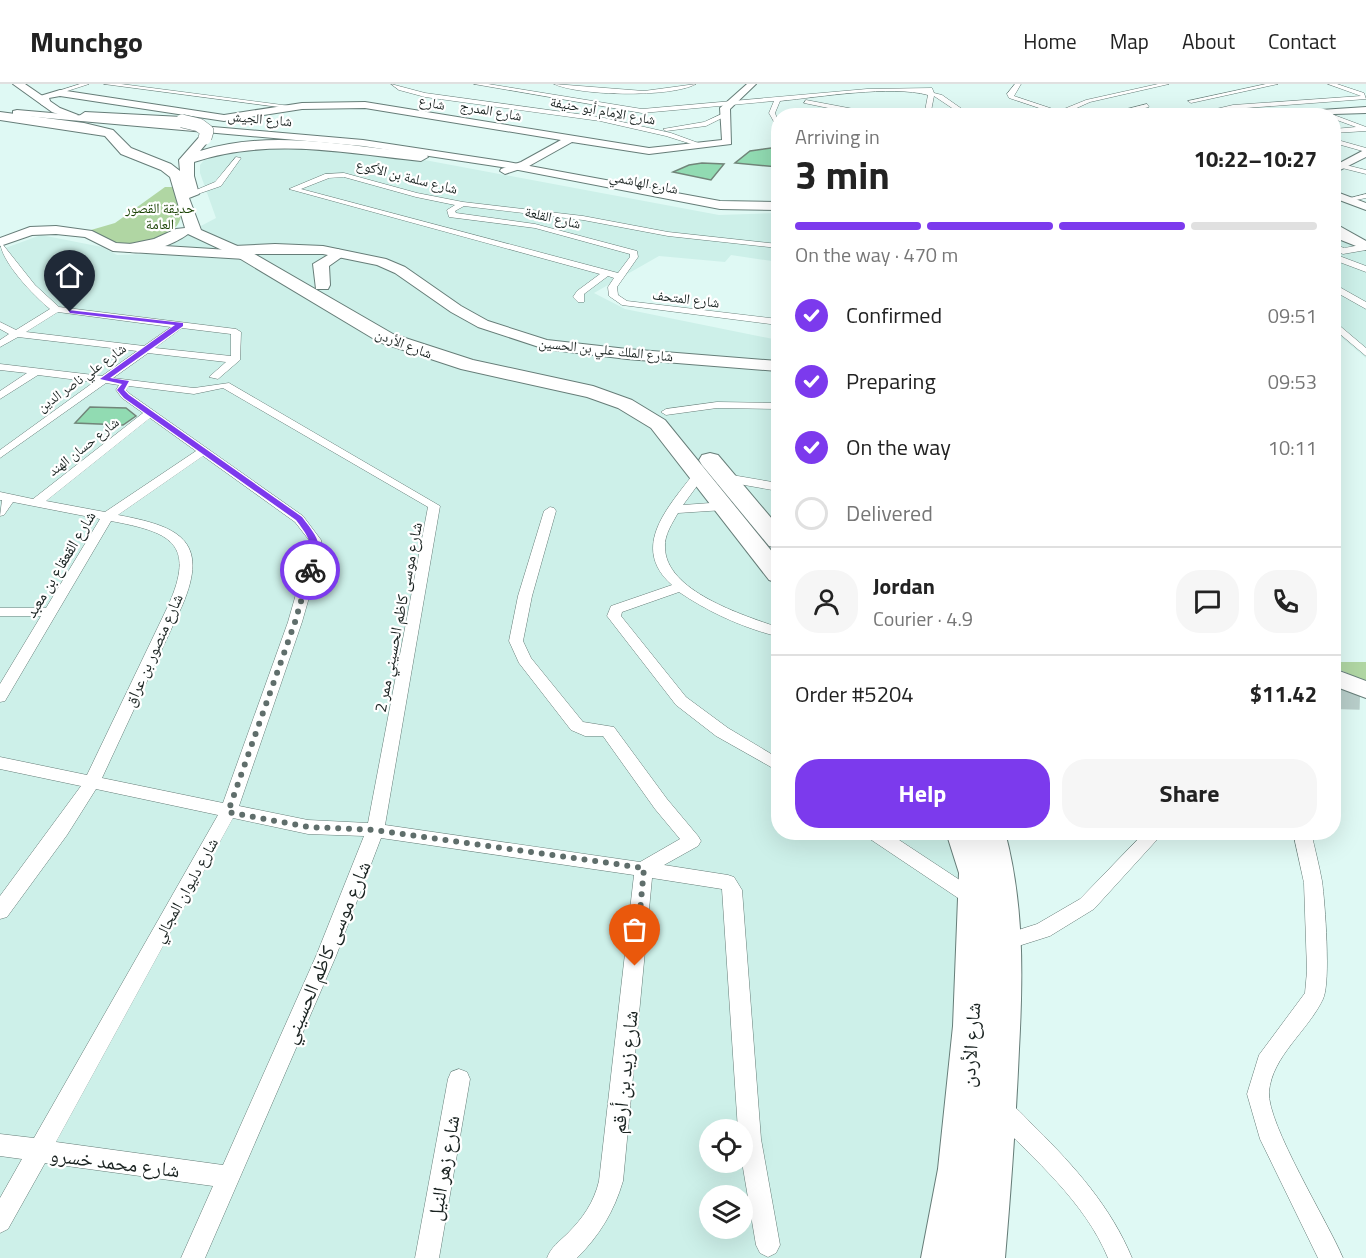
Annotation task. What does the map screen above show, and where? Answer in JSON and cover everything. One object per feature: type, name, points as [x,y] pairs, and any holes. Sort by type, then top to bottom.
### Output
[{"type":"highway","points":[[18,84],[56,110],[73,115]]},
{"type":"highway","name":"شارع الجيش","points":[[0,114],[23,116]]},
{"type":"highway","points":[[23,116],[73,115],[182,121],[205,127],[207,131],[202,141],[175,155]]},
{"type":"highway","points":[[23,116],[95,128],[109,133],[129,153],[166,167],[176,175],[185,227]]},
{"type":"highway","points":[[120,143],[147,151],[175,155],[279,143],[421,157]]},
{"type":"highway","name":"شارع الأردن","points":[[175,155],[184,169],[201,229],[322,285],[389,327],[424,344],[464,356],[613,386],[640,396],[666,411],[771,533]]},
{"type":"highway","points":[[165,248],[185,227]]},
{"type":"highway","points":[[138,248],[158,243],[185,227]]},
{"type":"highway","name":"شارع الأردن","points":[[185,227],[195,233],[247,252],[277,274],[364,327],[399,343],[468,365],[583,390],[626,404],[658,424],[771,566]]},
{"type":"highway","points":[[194,253],[277,274]]},
{"type":"highway","points":[[322,285],[321,264],[342,254]]},
{"type":"highway","name":"شارع الأردن","points":[[944,1258],[960,1169],[972,1026],[976,873],[965,840]]},
{"type":"highway","name":"شارع الأردن","points":[[982,1258],[996,1105],[1006,942],[1002,903],[990,840]]},
{"type":"main road","points":[[33,84],[61,91],[235,117]]},
{"type":"main road","points":[[521,169],[572,140],[658,151],[727,142],[724,115],[726,106],[752,84]]},
{"type":"main road","points":[[46,104],[44,96],[60,93],[213,117],[235,117]]},
{"type":"main road","name":"شارع","points":[[235,117],[289,107],[366,104],[572,140]]},
{"type":"main road","points":[[1341,111],[1366,110]]},
{"type":"main road","name":"شارع الجيش","points":[[23,116],[304,140],[521,169]]},
{"type":"main road","name":"شارع الجيش","points":[[23,116],[304,136],[521,169]]},
{"type":"main road","points":[[521,169],[572,140],[658,151]]},
{"type":"main road","points":[[1341,164],[1366,151]]},
{"type":"main road","name":"شارع الهاشمي","points":[[521,169],[720,205],[771,206]]},
{"type":"main road","name":"شارع الهاشمي","points":[[521,169],[715,210],[771,211]]},
{"type":"main road","points":[[1341,198],[1366,207]]},
{"type":"main road","points":[[0,243],[30,231],[56,230],[88,234],[113,247],[247,252]]},
{"type":"main road","points":[[1341,235],[1366,241]]},
{"type":"main road","points":[[1341,236],[1366,247]]},
{"type":"main road","points":[[165,248],[194,253],[247,252]]},
{"type":"main road","name":"شارع الملك علي بن الحسين","points":[[247,252],[342,254],[399,270],[466,315],[528,340],[581,350],[771,365]]},
{"type":"main road","points":[[1341,679],[1366,690]]},
{"type":"street","points":[[61,91],[86,84]]},
{"type":"street","points":[[107,84],[289,107]]},
{"type":"street","name":"شارع الإمام أبو حنيفة","points":[[394,84],[401,89],[425,95],[634,127],[701,145]]},
{"type":"street","points":[[477,84],[633,110],[660,111],[732,101],[904,89],[931,93],[957,108]]},
{"type":"street","points":[[557,84],[637,91],[670,89],[693,84]]},
{"type":"street","points":[[589,88],[596,84]]},
{"type":"street","points":[[926,84],[931,93],[928,108]]},
{"type":"street","points":[[1018,84],[1010,94],[1011,97],[1039,108]]},
{"type":"street","points":[[1129,91],[1140,84]]},
{"type":"street","points":[[1074,108],[1129,91],[1166,84]]},
{"type":"street","points":[[1191,101],[1275,84]]},
{"type":"street","points":[[1331,84],[1366,97]]},
{"type":"street","points":[[809,86],[827,94]]},
{"type":"street","points":[[1228,108],[1366,97]]},
{"type":"street","points":[[782,98],[838,108]]},
{"type":"street","points":[[775,108],[782,98]]},
{"type":"street","points":[[1138,108],[1147,106]]},
{"type":"street","points":[[634,127],[686,128],[706,124],[724,115]]},
{"type":"street","points":[[1341,119],[1366,129]]},
{"type":"street","points":[[1349,122],[1366,121]]},
{"type":"street","points":[[1341,131],[1366,129]]},
{"type":"street","points":[[1341,143],[1366,151]]},
{"type":"street","points":[[192,195],[218,184],[238,158]]},
{"type":"street","points":[[1341,167],[1366,171]]},
{"type":"street","name":"شارع سلمة بن الأكوع","points":[[618,276],[293,189],[328,176],[344,175],[422,196],[463,204],[573,217],[668,234],[771,245]]},
{"type":"street","points":[[1346,200],[1366,196]]},
{"type":"street","name":"شارع القلعة","points":[[463,204],[451,210],[452,215],[535,226],[634,253],[634,257],[618,276]]},
{"type":"street","points":[[0,243],[22,278],[39,297],[56,309],[233,331],[236,333],[235,360],[214,377]]},
{"type":"street","points":[[1341,253],[1366,247]]},
{"type":"street","points":[[1341,257],[1349,263],[1366,269]]},
{"type":"street","points":[[1349,263],[1366,261]]},
{"type":"street","points":[[581,300],[578,297],[580,293],[606,273]]},
{"type":"street","name":"شارع المتحف","points":[[618,276],[612,291],[614,296],[625,303],[771,321]]},
{"type":"street","points":[[1341,291],[1366,306]]},
{"type":"street","points":[[0,344],[56,309]]},
{"type":"street","name":"شارع علي ناصر الدين","points":[[0,455],[180,324]]},
{"type":"street","points":[[0,325],[16,334],[142,351],[235,360]]},
{"type":"street","points":[[1341,330],[1366,353]]},
{"type":"street","points":[[0,367],[126,382]]},
{"type":"street","points":[[0,396],[37,371]]},
{"type":"street","name":"شارع موسى كاظم الحسيني ممر 2","points":[[126,382],[194,391],[225,385],[435,506],[375,830]]},
{"type":"street","name":"شارع دليوان المجالي","points":[[0,1221],[228,812],[295,622],[315,552],[315,540],[299,519],[149,414],[122,392],[121,389],[126,382]]},
{"type":"street","points":[[666,411],[717,405],[771,406]]},
{"type":"street","name":"شارع حسان الهند","points":[[37,502],[149,414]]},
{"type":"street","name":"شارع القعقاع بن معبد","points":[[0,697],[108,516],[203,451]]},
{"type":"street","points":[[699,475],[660,538],[658,554],[670,576],[680,586],[713,606],[771,630]]},
{"type":"street","points":[[726,478],[771,486]]},
{"type":"street","points":[[0,512],[5,497]]},
{"type":"street","name":"شارع منصور بن عراق","points":[[0,911],[91,782],[124,716],[178,595],[187,568],[182,546],[173,536],[151,525],[5,497]]},
{"type":"street","points":[[676,509],[724,506]]},
{"type":"street","points":[[550,511],[516,631],[517,648],[577,726],[585,730],[608,731],[661,804],[692,841],[644,868]]},
{"type":"street","points":[[680,586],[616,609],[614,616],[650,664],[692,711],[771,761]]},
{"type":"street","points":[[0,612],[50,612]]},
{"type":"street","points":[[0,763],[308,827],[375,830],[644,868],[725,881],[730,884],[733,890],[750,1130],[768,1245]]},
{"type":"street","name":"شارع موسى كاظم الحسيني","points":[[193,1258],[326,956],[375,830]]},
{"type":"street","points":[[885,840],[976,901]]},
{"type":"street","points":[[1006,942],[1043,930],[1087,904],[1148,840]]},
{"type":"street","points":[[1304,840],[1313,883],[1317,970],[1315,995],[1304,1015],[1266,1062],[1258,1094],[1268,1131],[1331,1258]]},
{"type":"street","name":"شارع زيد بن أرقم","points":[[559,1258],[587,1231],[600,1213],[611,1181],[644,868]]},
{"type":"street","name":"شارع زهر النيل","points":[[427,1258],[459,1079]]},
{"type":"street","points":[[996,1105],[1061,1170],[1095,1214],[1120,1258]]},
{"type":"street","name":"شارع محمد خسرو","points":[[0,1145],[230,1177]]},
{"type":"shaded area","points":[[263,145],[373,152],[719,215],[771,213],[771,261],[731,255],[725,262],[659,256],[594,293],[625,309],[771,339],[771,840],[971,840],[953,1258],[0,1258],[0,250],[41,235],[102,247],[117,255],[148,254],[216,218],[200,173],[200,165],[206,158]]},
{"type":"shaded area","points":[[1341,238],[1366,250],[1366,358],[1341,337]]},
{"type":"green space","name":"حديقة القصور العامة","points":[[165,187],[173,187],[181,215],[173,230],[165,236],[125,245],[110,241],[91,230],[115,223]]},
{"type":"green space","points":[[1341,662],[1366,662],[1366,682],[1341,670]]},
{"type":"building","points":[[771,148],[771,166],[735,163],[750,151]]},
{"type":"building","points":[[724,164],[711,180],[673,172],[689,165]]},
{"type":"building","points":[[90,407],[126,408],[136,416],[123,425],[75,423]]},
{"type":"tunnel","points":[[1341,696],[1366,697]]},
{"type":"way so far","points":[[310,570],[295,622],[228,812],[308,827],[375,830],[644,868],[635,966]]},
{"type":"route","points":[[70,312],[180,324],[104,379],[126,382],[121,390],[126,396],[299,519],[315,540],[315,552],[310,570]]}]
